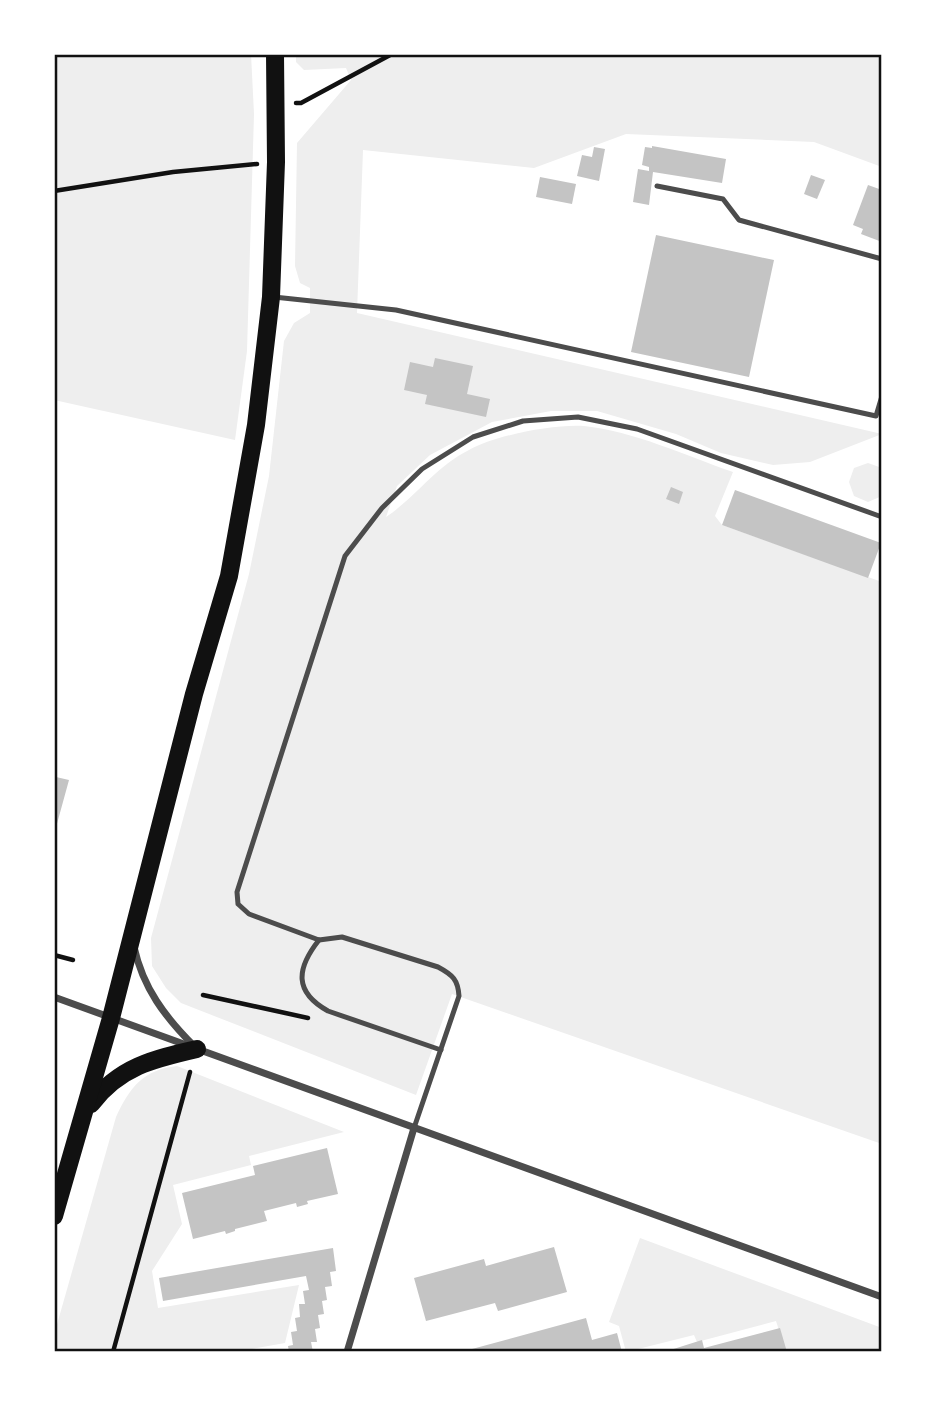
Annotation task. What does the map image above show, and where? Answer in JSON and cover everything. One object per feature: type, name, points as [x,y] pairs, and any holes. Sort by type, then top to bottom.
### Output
[{"type":"main road","points":[[54,1216],[111,1018],[194,694],[229,576],[256,425],[271,297],[277,105],[275,54]]},
{"type":"main road","points":[[83,1116],[104,1087],[130,1070],[162,1057],[197,1049]]},
{"type":"street","points":[[132,938],[138,966],[150,993],[169,1021],[197,1049]]},
{"type":"street","points":[[54,997],[882,1297]]},
{"type":"street","points":[[347,1352],[414,1128]]},
{"type":"lane","points":[[657,186],[723,199],[739,220],[882,259]]},
{"type":"lane","points":[[271,297],[396,310],[879,417],[882,396]]},
{"type":"lane","points":[[414,1128],[459,996],[458,984],[452,975],[438,967],[342,937],[319,940],[249,914],[238,904],[237,892],[345,556],[382,508],[422,468],[472,437],[523,421],[578,417],[637,429],[882,517]]},
{"type":"lane","points":[[319,940],[310,951],[302,976],[303,988],[311,1001],[328,1011],[441,1050]]},
{"type":"path","points":[[277,105],[301,103],[392,54]]},
{"type":"path","points":[[54,191],[173,172],[276,162]]},
{"type":"path","points":[[54,955],[73,960]]},
{"type":"path","points":[[113,1352],[197,1049]]},
{"type":"shaded area","points":[[54,54],[251,54],[254,114],[247,351],[235,440],[54,400]]},
{"type":"shaded area","points":[[296,54],[882,54],[882,167],[814,142],[626,134],[534,168],[363,150],[357,313],[882,434],[810,462],[773,465],[721,453],[676,434],[597,411],[551,411],[492,422],[430,455],[397,486],[386,517],[446,465],[469,450],[525,432],[584,426],[641,439],[733,472],[715,516],[722,525],[882,582],[882,1144],[452,994],[416,1095],[181,1003],[166,988],[152,966],[151,938],[249,574],[269,476],[284,341],[294,323],[310,313],[310,288],[300,283],[295,266],[297,143],[351,80],[346,68],[304,70],[296,62]]},
{"type":"shaded area","points":[[868,463],[882,468],[882,496],[868,502],[854,496],[849,482],[854,468]]},
{"type":"shaded area","points":[[177,1066],[344,1132],[249,1156],[251,1165],[173,1185],[182,1224],[152,1271],[158,1308],[299,1285],[285,1343],[235,1352],[54,1352],[54,1335],[116,1117],[132,1089],[146,1076]]},
{"type":"shaded area","points":[[640,1238],[882,1328],[882,1352],[786,1352],[776,1321],[697,1342],[694,1335],[626,1352],[619,1326],[609,1322]]},
{"type":"building","points":[[594,147],[605,149],[599,181],[577,176],[582,155],[592,157]]},
{"type":"building","points":[[645,147],[726,159],[722,183],[653,172],[649,205],[633,202],[638,169],[649,171],[649,167],[642,165]]},
{"type":"building","points":[[811,175],[825,180],[817,199],[804,194]]},
{"type":"building","points":[[540,177],[576,184],[572,204],[536,197]]},
{"type":"building","points":[[868,185],[882,190],[879,208],[882,209],[882,242],[861,234],[863,229],[853,225]]},
{"type":"building","points":[[656,235],[774,260],[749,377],[631,352]]},
{"type":"building","points":[[435,358],[473,366],[467,394],[490,399],[486,417],[425,404],[427,395],[404,390],[410,362],[433,367]]},
{"type":"building","points":[[671,487],[683,492],[679,504],[666,499]]},
{"type":"building","points":[[735,490],[881,543],[868,578],[722,525]]},
{"type":"building","points":[[54,771],[57,771],[56,777],[69,780],[55,831]]},
{"type":"building","points":[[327,1148],[338,1194],[307,1201],[308,1204],[297,1207],[296,1203],[264,1211],[267,1221],[226,1234],[225,1231],[193,1239],[182,1193],[255,1175],[253,1166]]},
{"type":"building","points":[[554,1247],[567,1292],[498,1311],[495,1303],[426,1321],[414,1278],[484,1259],[486,1266]]},
{"type":"building","points":[[333,1248],[336,1271],[330,1272],[332,1286],[325,1287],[327,1300],[322,1301],[324,1314],[318,1315],[320,1328],[315,1329],[317,1342],[311,1342],[313,1352],[289,1352],[288,1346],[293,1345],[291,1332],[297,1331],[295,1318],[300,1317],[299,1304],[305,1304],[303,1291],[309,1290],[306,1276],[163,1301],[159,1278]]},
{"type":"building","points":[[586,1318],[592,1340],[617,1333],[622,1352],[473,1352],[472,1349]]},
{"type":"building","points":[[780,1328],[787,1352],[664,1352],[702,1340],[704,1348]]}]
